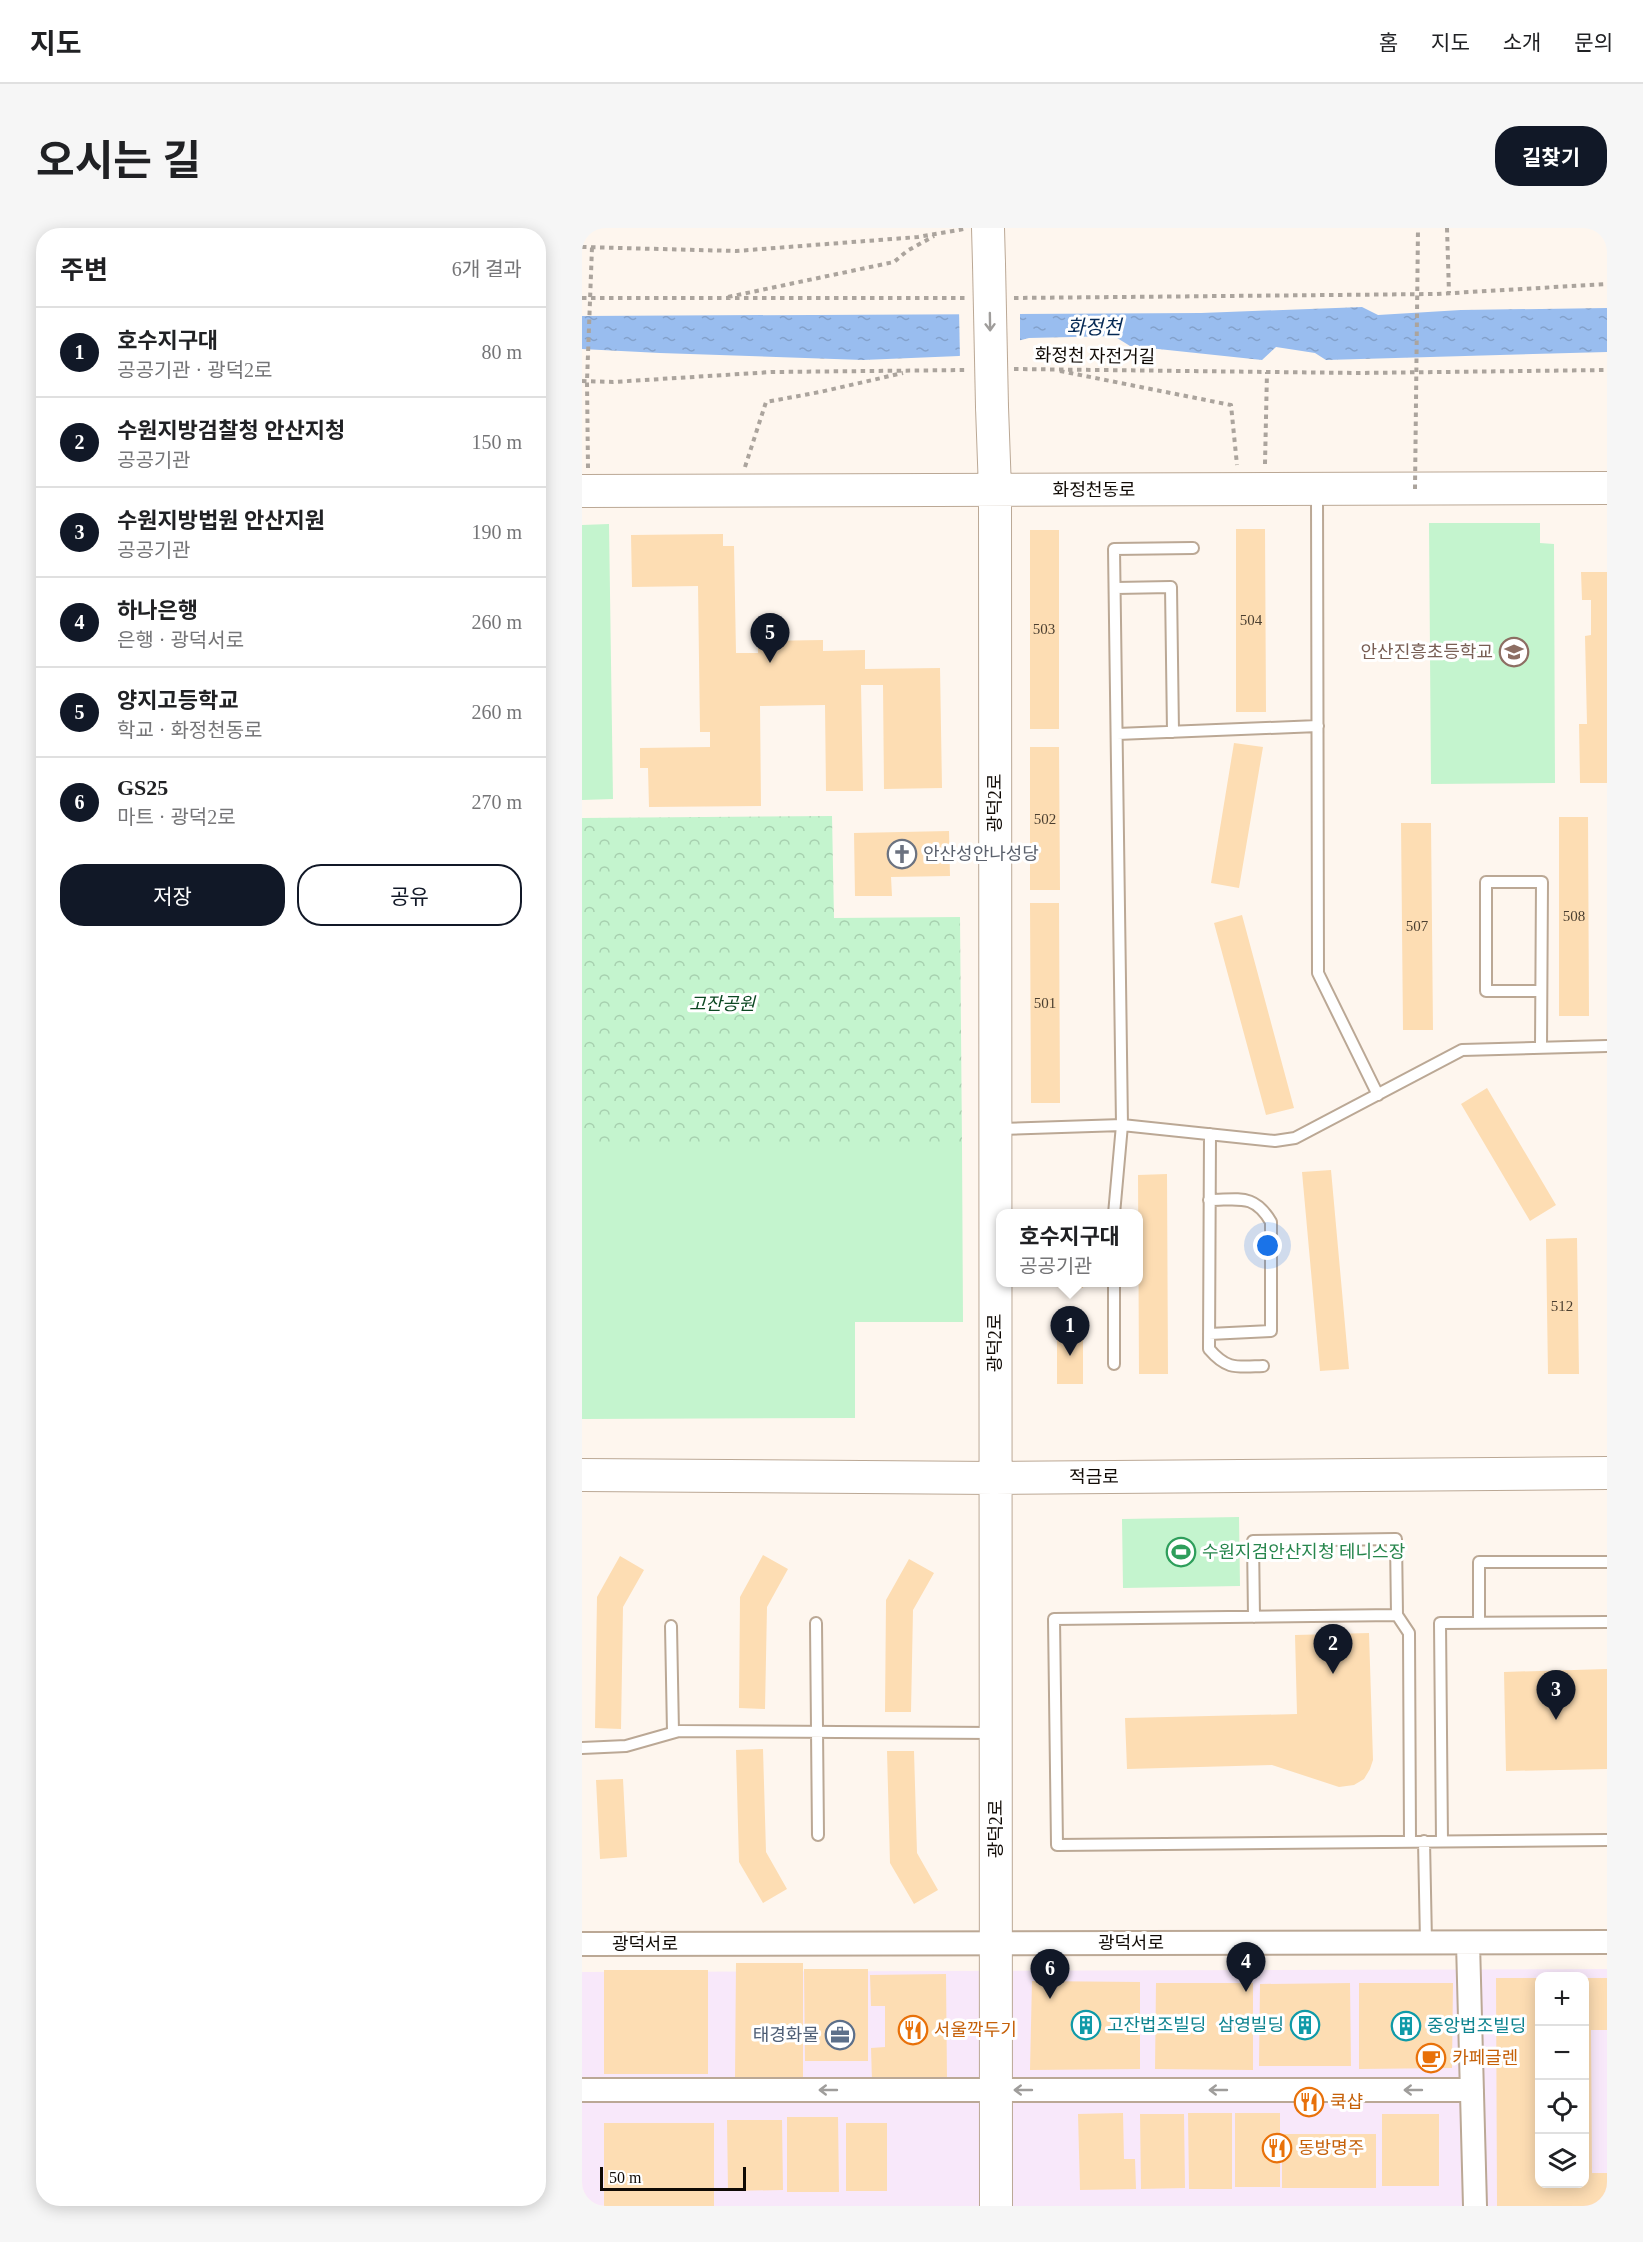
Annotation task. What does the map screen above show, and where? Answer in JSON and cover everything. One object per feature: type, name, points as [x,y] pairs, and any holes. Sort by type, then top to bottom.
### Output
[{"type":"street","name":"광덕2로","points":[[988,228],[995,490],[996,2206]]},
{"type":"street","name":"화정천동로","points":[[585,491],[1607,488]]},
{"type":"street","name":"적금로","points":[[582,1475],[733,1478],[995,1478],[1607,1473]]},
{"type":"street","name":"광덕서로","points":[[582,1944],[1607,1942]]},
{"type":"street","points":[[1468,1943],[1475,2206]]},
{"type":"street","points":[[582,2090],[1472,2090]]},
{"type":"lane","points":[[1317,489],[1318,973],[1378,1095]]},
{"type":"lane","points":[[1114,1209],[1122,1125],[1114,549],[1193,548]]},
{"type":"lane","points":[[1116,588],[1172,587],[1173,732]]},
{"type":"lane","points":[[1117,734],[1318,726]]},
{"type":"lane","points":[[1541,1048],[1542,991],[1542,882],[1486,882],[1486,991],[1542,991]]},
{"type":"lane","points":[[996,1130],[1122,1125],[1275,1141],[1295,1138],[1462,1050],[1607,1046]]},
{"type":"lane","points":[[1210,1134],[1209,1348],[1218,1360],[1230,1367],[1263,1366]]},
{"type":"lane","points":[[1209,1200],[1252,1200],[1264,1210],[1270,1222],[1271,1331],[1209,1334]]},
{"type":"lane","points":[[1114,1287],[1114,1364]]},
{"type":"lane","points":[[1254,1617],[1253,1541],[1396,1539],[1397,1615],[1409,1633],[1410,1841]]},
{"type":"lane","points":[[1479,1622],[1479,1562],[1607,1562]]},
{"type":"lane","points":[[1397,1615],[1054,1619],[1057,1845],[1607,1839]]},
{"type":"lane","points":[[1442,1841],[1440,1623],[1607,1622]]},
{"type":"lane","points":[[816,1623],[818,1835]]},
{"type":"lane","points":[[670,1626],[673,1732]]},
{"type":"lane","points":[[582,1748],[626,1746],[673,1732],[996,1733]]},
{"type":"lane","points":[[1424,1841],[1426,1942]]},
{"type":"path","points":[[582,247],[736,251],[918,237],[969,228]]},
{"type":"path","points":[[1415,489],[1418,228]]},
{"type":"path","points":[[1447,228],[1449,293]]},
{"type":"path","points":[[720,299],[894,262],[907,251],[937,234]]},
{"type":"path","points":[[585,491],[584,381],[592,247]]},
{"type":"path","points":[[1003,298],[1449,293],[1607,284]]},
{"type":"path","points":[[582,298],[979,298]]},
{"type":"path","points":[[584,381],[613,382],[772,372],[972,369]]},
{"type":"path","name":"화정천 자전거길","points":[[1008,369],[1358,373],[1607,370]]},
{"type":"path","points":[[1050,369],[1231,405],[1252,489]]},
{"type":"path","points":[[737,491],[766,402],[913,370]]},
{"type":"path","points":[[1252,489],[1267,372]]},
{"type":"shaded area","points":[[1607,1969],[1607,2206],[582,2206],[582,1972]]},
{"type":"green space","name":"안산진흥초등학교","points":[[1429,523],[1540,523],[1540,543],[1554,544],[1555,783],[1431,784]]},
{"type":"green space","points":[[609,524],[613,799],[582,800],[582,525]]},
{"type":"green space","name":"고잔공원","points":[[832,816],[834,918],[960,917],[962,1145],[582,1145],[582,818]]},
{"type":"green space","points":[[582,1145],[962,1145],[963,1322],[855,1322],[855,1418],[582,1419]]},
{"type":"green space","name":"수원지검안산지청 테니스장","points":[[1239,1517],[1240,1586],[1123,1588],[1122,1519]]},
{"type":"water","name":"화정천","points":[[1362,307],[1378,315],[1461,310],[1607,308],[1607,352],[1326,360],[1315,353],[1276,347],[1262,360],[1130,346],[1114,336],[1029,338],[959,356],[863,360],[582,349],[582,316],[1201,313]]},
{"type":"pier","points":[[959,310],[1020,310],[1020,343],[960,359]]},
{"type":"building","points":[[1236,529],[1265,529],[1266,712],[1236,712]]},
{"type":"building","points":[[1030,530],[1059,530],[1059,729],[1030,729]]},
{"type":"building","points":[[723,534],[723,546],[734,546],[736,653],[758,653],[758,641],[823,640],[823,651],[865,650],[865,669],[940,668],[942,788],[884,789],[883,685],[861,685],[863,791],[826,791],[825,705],[760,706],[761,806],[649,807],[648,768],[640,768],[640,748],[710,747],[710,732],[700,732],[698,586],[632,587],[631,535]]},
{"type":"building","points":[[1581,572],[1607,572],[1607,783],[1580,783],[1579,724],[1587,724],[1585,636],[1591,635],[1591,600],[1582,600]]},
{"type":"building","points":[[1234,743],[1263,747],[1239,888],[1211,883]]},
{"type":"building","points":[[1030,747],[1059,747],[1060,890],[1030,890]]},
{"type":"building","points":[[1559,817],[1588,817],[1589,1016],[1559,1016]]},
{"type":"building","points":[[1401,823],[1431,823],[1433,1030],[1403,1030]]},
{"type":"building","name":"안산성안나성당","points":[[949,831],[950,876],[891,877],[892,896],[855,896],[854,833]]},
{"type":"building","points":[[1030,903],[1059,903],[1060,1103],[1031,1103]]},
{"type":"building","points":[[1242,915],[1294,1108],[1266,1115],[1214,923]]},
{"type":"building","points":[[1487,1088],[1556,1205],[1530,1221],[1461,1104]]},
{"type":"building","points":[[1331,1170],[1349,1369],[1320,1371],[1302,1172]]},
{"type":"building","points":[[1167,1174],[1168,1374],[1139,1374],[1139,1287],[1143,1287],[1143,1209],[1138,1209],[1138,1175]]},
{"type":"building","points":[[1577,1238],[1579,1374],[1548,1374],[1546,1239]]},
{"type":"building","points":[[1057,1327],[1083,1327],[1083,1384],[1057,1384]]},
{"type":"building","points":[[763,1555],[788,1569],[767,1607],[765,1709],[739,1708],[740,1597]]},
{"type":"building","points":[[620,1556],[644,1570],[623,1607],[621,1729],[595,1728],[597,1597]]},
{"type":"building","points":[[909,1559],[934,1573],[913,1610],[911,1712],[885,1712],[886,1600]]},
{"type":"building","points":[[1369,1633],[1373,1760],[1364,1779],[1354,1785],[1339,1787],[1272,1765],[1127,1769],[1125,1718],[1297,1714],[1295,1635]]},
{"type":"building","points":[[1607,1669],[1607,1769],[1506,1771],[1504,1672]]},
{"type":"building","points":[[763,1749],[766,1852],[787,1889],[763,1903],[739,1862],[736,1750]]},
{"type":"building","points":[[887,1751],[914,1751],[917,1853],[938,1890],[914,1904],[890,1863]]},
{"type":"building","points":[[623,1779],[627,1857],[600,1859],[596,1780]]},
{"type":"building","points":[[736,1963],[803,1963],[803,2079],[735,2079]]},
{"type":"building","points":[[804,1969],[868,1969],[868,2061],[805,2061]]},
{"type":"building","points":[[604,1970],[708,1970],[708,2074],[604,2074]]},
{"type":"building","points":[[946,1974],[947,2080],[872,2081],[871,2048],[885,2047],[885,2006],[871,2006],[870,1975]]},
{"type":"building","points":[[1496,1978],[1535,1978],[1535,2188],[1589,2188],[1589,1978],[1607,1978],[1607,2030],[1591,2030],[1592,2173],[1607,2173],[1607,2206],[1497,2206]]},
{"type":"building","name":"고잔법조빌딩","points":[[1032,1981],[1140,1982],[1140,2069],[1030,2070]]},
{"type":"building","points":[[1156,1983],[1253,1983],[1253,2070],[1155,2069]]},
{"type":"building","name":"삼영빌딩","points":[[1350,1983],[1351,2066],[1259,2066],[1260,1984]]},
{"type":"building","name":"중앙법조빌딩","points":[[1359,1983],[1453,1983],[1452,2068],[1359,2069]]},
{"type":"building","points":[[1123,2113],[1124,2159],[1135,2159],[1136,2189],[1080,2190],[1078,2114]]},
{"type":"building","points":[[1188,2113],[1232,2113],[1232,2189],[1189,2189]]},
{"type":"building","points":[[1235,2113],[1280,2113],[1280,2187],[1235,2187]]},
{"type":"building","points":[[1140,2114],[1184,2114],[1185,2188],[1141,2189]]},
{"type":"building","points":[[1382,2114],[1439,2114],[1439,2186],[1382,2186]]},
{"type":"building","points":[[787,2117],[838,2117],[839,2192],[787,2192]]},
{"type":"building","points":[[727,2120],[782,2120],[783,2190],[728,2191]]},
{"type":"building","points":[[604,2123],[714,2123],[714,2206],[604,2206]]},
{"type":"building","points":[[846,2123],[887,2123],[887,2191],[846,2191]]},
{"type":"building","points":[[1282,2134],[1376,2134],[1376,2188],[1282,2188]]},
{"type":"place","name":"안산진흥초등학교","points":[[1514,652]]},
{"type":"place","name":"양지고등학교","points":[[770,663]]},
{"type":"place","name":"안산성안나성당","points":[[902,854]]},
{"type":"place","name":"호수지구대","points":[[1070,1356]]},
{"type":"place","name":"수원지검안산지청 테니스장","points":[[1181,1552]]},
{"type":"place","name":"수원지방검찰청 안산지청","points":[[1333,1674]]},
{"type":"place","name":"수원지방법원 안산지원","points":[[1556,1720]]},
{"type":"place","name":"하나은행","points":[[1246,1992]]},
{"type":"place","name":"GS25","points":[[1050,1999]]},
{"type":"place","name":"고잔법조빌딩","points":[[1086,2025]]},
{"type":"place","name":"삼영빌딩","points":[[1305,2025]]},
{"type":"place","name":"중앙법조빌딩","points":[[1406,2026]]},
{"type":"place","name":"서울깍두기","points":[[913,2030]]},
{"type":"place","name":"태경화물","points":[[840,2035]]},
{"type":"place","name":"카페글렌","points":[[1431,2058]]},
{"type":"place","name":"쿡샵","points":[[1309,2102]]},
{"type":"place","name":"동방명주","points":[[1277,2148]]}]
